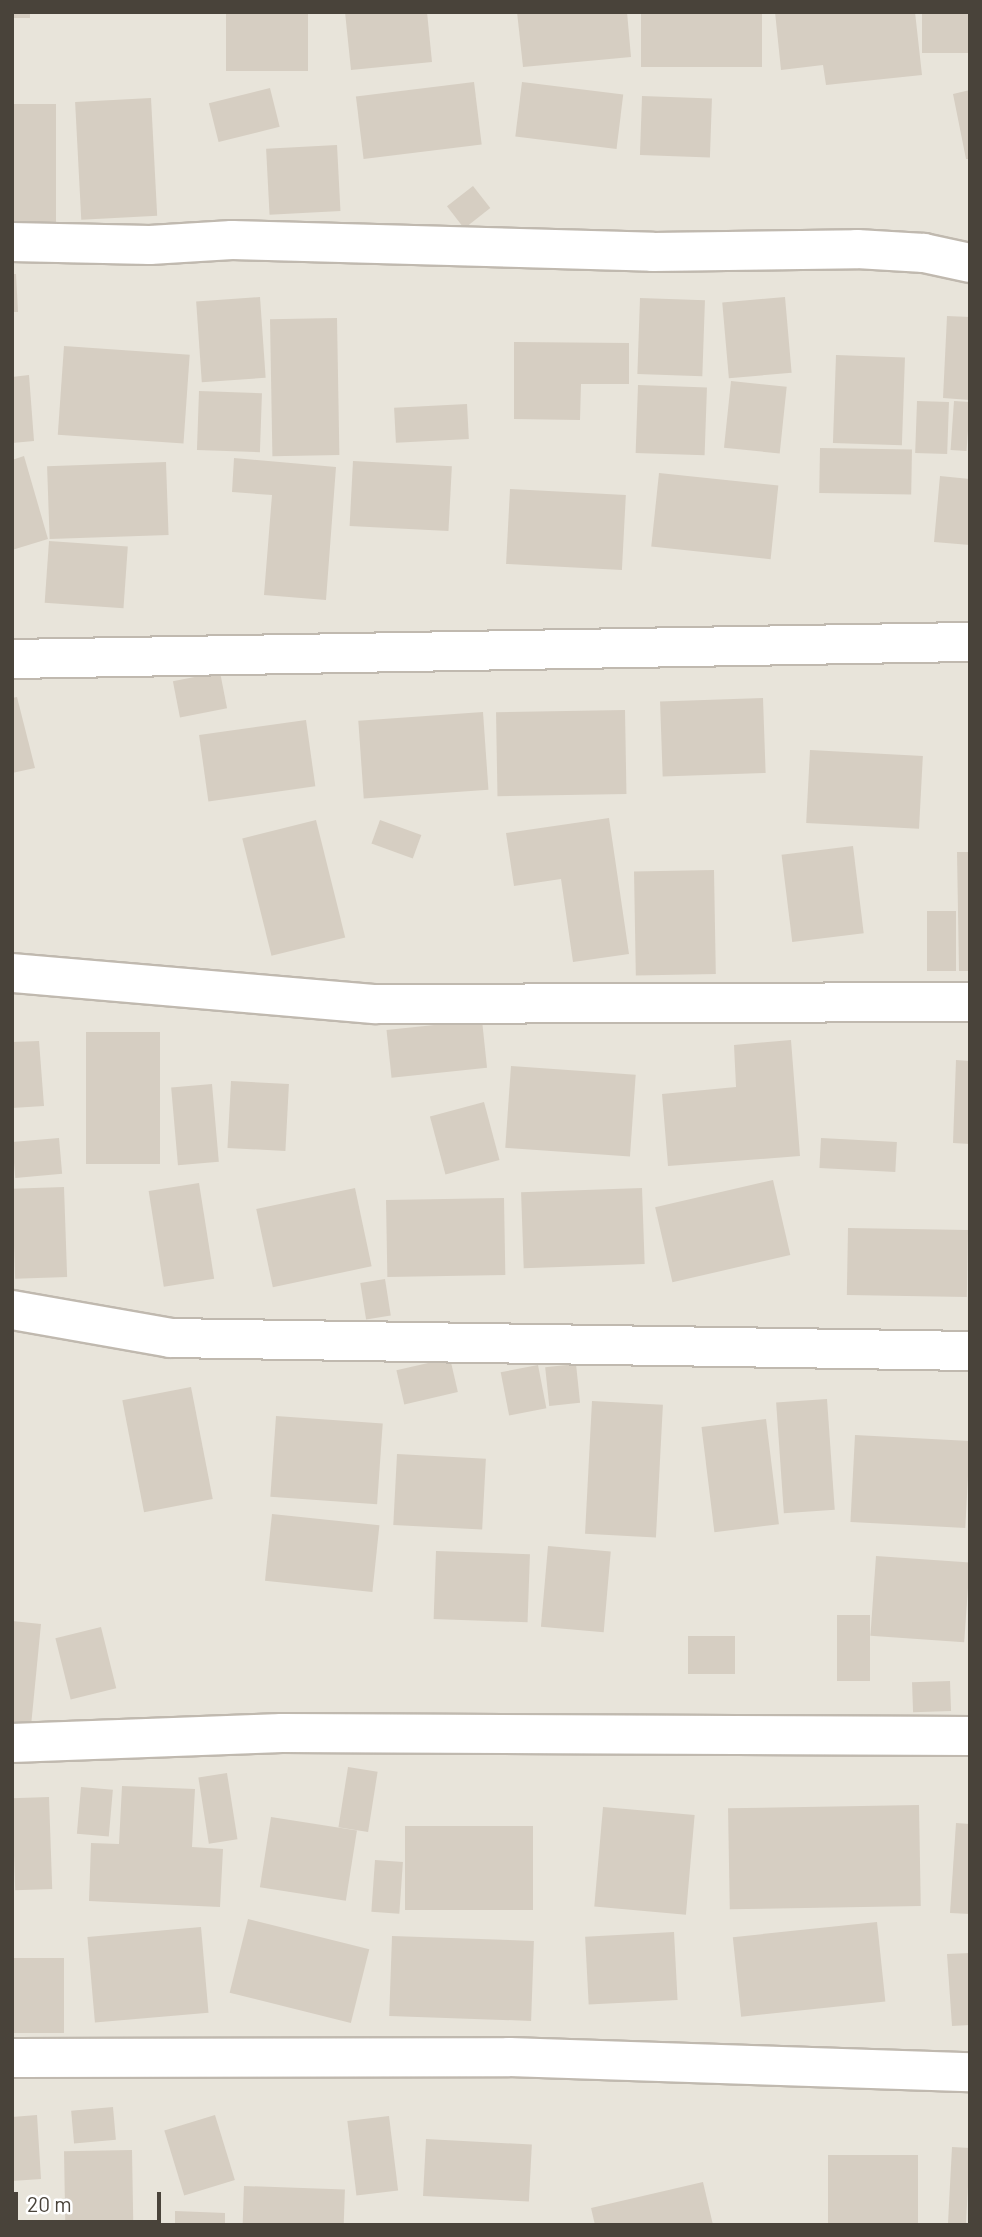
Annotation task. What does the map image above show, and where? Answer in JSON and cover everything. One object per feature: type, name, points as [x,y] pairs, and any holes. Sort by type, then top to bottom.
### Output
[{"type":"street","points":[[12,242],[150,245],[232,240],[653,252],[857,249],[925,253],[970,263]]},
{"type":"street","points":[[12,659],[970,642]]},
{"type":"street","points":[[12,973],[375,1004],[970,1002]]},
{"type":"street","points":[[12,1310],[170,1338],[970,1351]]},
{"type":"street","points":[[12,1743],[282,1732],[970,1736]]},
{"type":"street","points":[[12,2058],[509,2057],[970,2072]]},
{"type":"shaded area","points":[[12,12],[970,12],[970,2225],[12,2225]]},
{"type":"building","points":[[12,12],[30,12],[30,18],[12,18]]},
{"type":"building","points":[[226,12],[308,12],[308,71],[226,71]]},
{"type":"building","points":[[345,12],[427,12],[432,62],[351,70]]},
{"type":"building","points":[[517,12],[627,12],[631,57],[523,67]]},
{"type":"building","points":[[641,12],[762,12],[762,67],[641,67]]},
{"type":"building","points":[[775,12],[915,12],[922,75],[826,85],[823,65],[781,70]]},
{"type":"building","points":[[922,12],[970,12],[970,53],[922,53]]},
{"type":"building","points":[[474,82],[482,145],[364,159],[356,97]]},
{"type":"building","points":[[522,82],[623,94],[617,149],[515,137]]},
{"type":"building","points":[[270,88],[280,127],[219,142],[209,103]]},
{"type":"building","points":[[970,90],[970,159],[966,159],[953,94]]},
{"type":"building","points":[[642,96],[712,98],[710,157],[640,155]]},
{"type":"building","points":[[151,98],[157,216],[81,220],[75,102]]},
{"type":"building","points":[[13,104],[56,104],[56,228],[13,228]]},
{"type":"building","points":[[337,145],[340,211],[270,215],[266,149]]},
{"type":"building","points":[[473,186],[490,208],[464,228],[447,206]]},
{"type":"building","points":[[12,274],[16,274],[18,312],[12,312]]},
{"type":"building","points":[[260,297],[266,378],[202,382],[196,301]]},
{"type":"building","points":[[785,297],[792,373],[729,378],[722,302]]},
{"type":"building","points":[[640,298],[705,300],[702,376],[637,374]]},
{"type":"building","points":[[947,316],[970,317],[970,400],[943,398]]},
{"type":"building","points":[[337,318],[339,455],[272,456],[270,319]]},
{"type":"building","points":[[514,342],[629,343],[629,384],[581,384],[580,420],[514,419]]},
{"type":"building","points":[[64,346],[190,355],[183,444],[58,435]]},
{"type":"building","points":[[836,355],[905,357],[902,445],[833,443]]},
{"type":"building","points":[[29,375],[34,441],[12,443],[12,377]]},
{"type":"building","points":[[731,381],[787,387],[780,453],[724,448]]},
{"type":"building","points":[[638,385],[707,387],[705,455],[636,453]]},
{"type":"building","points":[[199,391],[262,393],[260,452],[197,450]]},
{"type":"building","points":[[917,401],[949,402],[947,454],[915,453]]},
{"type":"building","points":[[954,401],[970,402],[967,451],[951,450]]},
{"type":"building","points":[[467,404],[469,439],[396,443],[394,408]]},
{"type":"building","points":[[820,448],[912,450],[911,495],[819,493]]},
{"type":"building","points":[[24,456],[48,539],[12,550],[12,460]]},
{"type":"building","points":[[234,458],[336,467],[326,600],[264,595],[272,495],[232,492]]},
{"type":"building","points":[[353,461],[452,466],[448,531],[350,526]]},
{"type":"building","points":[[166,462],[169,535],[50,539],[47,466]]},
{"type":"building","points":[[659,473],[778,486],[771,559],[651,547]]},
{"type":"building","points":[[940,476],[970,479],[970,545],[934,542]]},
{"type":"building","points":[[510,489],[626,495],[622,570],[506,564]]},
{"type":"building","points":[[49,541],[128,547],[123,608],[45,603]]},
{"type":"building","points":[[220,672],[227,708],[180,717],[173,681]]},
{"type":"building","points":[[17,697],[35,768],[12,773],[12,698]]},
{"type":"building","points":[[763,698],[766,773],[663,777],[660,702]]},
{"type":"building","points":[[625,710],[626,794],[497,796],[496,712]]},
{"type":"building","points":[[483,712],[488,790],[364,799],[358,721]]},
{"type":"building","points":[[306,720],[315,786],[208,801],[199,735]]},
{"type":"building","points":[[810,750],[923,756],[919,829],[806,823]]},
{"type":"building","points":[[609,818],[629,954],[573,962],[561,879],[514,886],[506,833]]},
{"type":"building","points":[[316,820],[345,937],[272,956],[242,838]]},
{"type":"building","points":[[380,820],[421,835],[413,859],[371,843]]},
{"type":"building","points":[[853,846],[864,933],[792,942],[782,855]]},
{"type":"building","points":[[957,852],[970,852],[970,971],[959,971]]},
{"type":"building","points":[[714,870],[716,974],[636,975],[634,871]]},
{"type":"building","points":[[927,911],[956,911],[956,971],[927,971]]},
{"type":"building","points":[[482,1020],[487,1068],[392,1078],[387,1030]]},
{"type":"building","points":[[86,1032],[160,1032],[160,1164],[86,1164]]},
{"type":"building","points":[[791,1040],[800,1156],[668,1166],[662,1094],[736,1087],[734,1045]]},
{"type":"building","points":[[39,1041],[44,1106],[12,1108],[12,1042]]},
{"type":"building","points":[[956,1060],[970,1061],[970,1144],[953,1143]]},
{"type":"building","points":[[511,1066],[636,1075],[630,1157],[505,1148]]},
{"type":"building","points":[[231,1081],[289,1084],[285,1151],[227,1148]]},
{"type":"building","points":[[212,1084],[219,1162],[178,1165],[171,1088]]},
{"type":"building","points":[[484,1102],[500,1160],[445,1174],[430,1116]]},
{"type":"building","points":[[59,1138],[62,1174],[15,1178],[12,1142]]},
{"type":"building","points":[[821,1138],[897,1142],[895,1172],[819,1168]]},
{"type":"building","points":[[773,1180],[790,1255],[672,1282],[655,1207]]},
{"type":"building","points":[[199,1183],[214,1279],[164,1287],[149,1191]]},
{"type":"building","points":[[64,1187],[67,1277],[15,1279],[12,1189]]},
{"type":"building","points":[[355,1188],[372,1266],[273,1287],[256,1209]]},
{"type":"building","points":[[642,1188],[645,1264],[524,1268],[521,1192]]},
{"type":"building","points":[[504,1198],[505,1275],[387,1277],[386,1200]]},
{"type":"building","points":[[848,1228],[968,1230],[967,1297],[847,1295]]},
{"type":"building","points":[[385,1279],[391,1316],[366,1319],[360,1283]]},
{"type":"building","points":[[450,1358],[458,1392],[404,1404],[396,1370]]},
{"type":"building","points":[[576,1364],[580,1403],[549,1406],[545,1367]]},
{"type":"building","points":[[538,1365],[546,1408],[509,1415],[501,1372]]},
{"type":"building","points":[[191,1387],[213,1499],[144,1512],[122,1400]]},
{"type":"building","points":[[827,1399],[835,1510],[784,1513],[776,1403]]},
{"type":"building","points":[[592,1401],[663,1405],[656,1538],[585,1534]]},
{"type":"building","points":[[276,1416],[383,1423],[377,1504],[270,1497]]},
{"type":"building","points":[[766,1419],[779,1524],[714,1532],[701,1427]]},
{"type":"building","points":[[855,1435],[970,1441],[965,1528],[850,1522]]},
{"type":"building","points":[[397,1454],[486,1459],[482,1530],[393,1525]]},
{"type":"building","points":[[272,1514],[379,1525],[372,1592],[265,1581]]},
{"type":"building","points":[[548,1546],[611,1551],[604,1632],[541,1627]]},
{"type":"building","points":[[436,1551],[530,1554],[528,1622],[434,1619]]},
{"type":"building","points":[[876,1556],[970,1563],[964,1642],[870,1636]]},
{"type":"building","points":[[837,1615],[870,1615],[870,1681],[837,1681]]},
{"type":"building","points":[[12,1621],[41,1624],[31,1726],[12,1724]]},
{"type":"building","points":[[101,1627],[116,1688],[71,1699],[55,1638]]},
{"type":"building","points":[[688,1636],[735,1636],[735,1674],[688,1674]]},
{"type":"building","points":[[950,1681],[951,1711],[913,1712],[912,1682]]},
{"type":"building","points":[[348,1767],[378,1772],[368,1832],[338,1827]]},
{"type":"building","points":[[227,1773],[237,1839],[209,1844],[198,1778]]},
{"type":"building","points":[[122,1786],[195,1789],[192,1847],[223,1849],[220,1907],[89,1901],[91,1843],[119,1844]]},
{"type":"building","points":[[81,1787],[113,1790],[109,1837],[77,1834]]},
{"type":"building","points":[[49,1797],[52,1889],[15,1890],[12,1798]]},
{"type":"building","points":[[919,1805],[921,1906],[730,1909],[728,1808]]},
{"type":"building","points":[[603,1807],[695,1815],[686,1915],[594,1907]]},
{"type":"building","points":[[271,1817],[357,1831],[346,1901],[260,1887]]},
{"type":"building","points":[[956,1823],[970,1824],[970,1914],[950,1913]]},
{"type":"building","points":[[405,1826],[533,1826],[533,1910],[405,1910]]},
{"type":"building","points":[[375,1860],[403,1862],[399,1914],[371,1912]]},
{"type":"building","points":[[248,1919],[369,1949],[351,2023],[230,1993]]},
{"type":"building","points":[[877,1922],[885,2002],[741,2017],[733,1937]]},
{"type":"building","points":[[201,1927],[208,2013],[95,2023],[87,1937]]},
{"type":"building","points":[[674,1932],[678,2000],[589,2005],[585,1937]]},
{"type":"building","points":[[392,1936],[534,1941],[531,2021],[389,2016]]},
{"type":"building","points":[[970,1953],[970,2025],[952,2026],[947,1954]]},
{"type":"building","points":[[12,1958],[64,1958],[64,2033],[12,2033]]},
{"type":"building","points":[[113,2107],[116,2140],[74,2144],[71,2111]]},
{"type":"building","points":[[37,2115],[41,2179],[12,2181],[12,2117]]},
{"type":"building","points":[[215,2115],[235,2180],[184,2196],[164,2130]]},
{"type":"building","points":[[389,2116],[398,2190],[356,2196],[347,2121]]},
{"type":"building","points":[[426,2139],[532,2145],[529,2201],[423,2196]]},
{"type":"building","points":[[952,2147],[970,2148],[966,2225],[948,2225]]},
{"type":"building","points":[[132,2150],[133,2225],[65,2225],[64,2151]]},
{"type":"building","points":[[828,2155],[918,2155],[918,2225],[828,2225]]},
{"type":"building","points":[[703,2182],[713,2225],[595,2225],[591,2208]]},
{"type":"building","points":[[244,2186],[345,2190],[344,2225],[243,2225]]},
{"type":"building","points":[[175,2211],[225,2213],[225,2225],[175,2225]]}]
